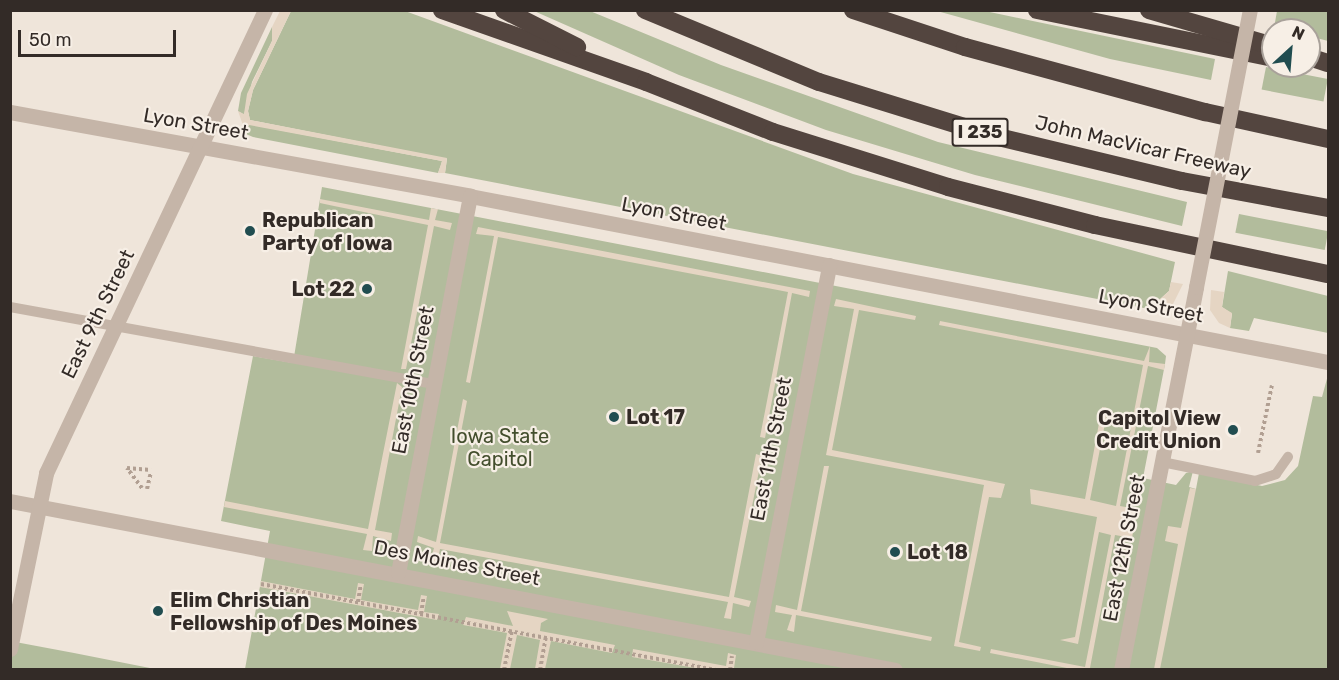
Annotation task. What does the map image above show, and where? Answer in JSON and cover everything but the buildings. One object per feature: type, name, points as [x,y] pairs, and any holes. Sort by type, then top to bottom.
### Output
[{"type":"highway","points":[[442,10],[646,82],[772,132],[948,187],[1095,225],[1329,274]]},
{"type":"highway","points":[[504,10],[646,82]]},
{"type":"highway","name":"John MacVicar Freeway","points":[[645,10],[819,82],[990,135],[1182,181],[1329,208]]},
{"type":"highway","points":[[854,10],[965,47],[1205,112],[1329,139]]},
{"type":"highway","points":[[1037,10],[1261,56]]},
{"type":"highway","points":[[1149,10],[1261,43]]},
{"type":"street","name":"East 9th Street","points":[[10,650],[38,506],[49,466],[265,10]]},
{"type":"street","name":"East 12th Street","points":[[1121,669],[1250,10]]},
{"type":"street","name":"Lyon Street","points":[[10,112],[202,145],[1329,362]]},
{"type":"street","name":"East 10th Street","points":[[398,573],[470,196]]},
{"type":"street","name":"East 11th Street","points":[[756,642],[829,265]]},
{"type":"street","name":"Des Moines Street","points":[[10,501],[895,669]]},
{"type":"lane","points":[[10,307],[434,384]]},
{"type":"lane","points":[[1162,462],[1255,481],[1276,474],[1288,457]]},
{"type":"path","points":[[1258,453],[1272,385]]},
{"type":"path","points":[[142,488],[127,468],[151,471],[147,489]]},
{"type":"path","points":[[358,602],[361,583]]},
{"type":"path","points":[[261,584],[717,669]]},
{"type":"path","points":[[421,614],[424,596]]},
{"type":"path","points":[[504,669],[512,630]]},
{"type":"path","points":[[540,669],[546,637]]},
{"type":"path","points":[[729,669],[732,654]]},
{"type":"green space","points":[[291,11],[405,11],[853,174],[1175,262],[1169,291],[1149,309],[445,173],[447,159],[250,120],[248,111],[253,90]]},
{"type":"green space","points":[[534,11],[590,11],[721,65],[938,142],[1187,202],[1182,226],[975,175],[826,130],[679,75]]},
{"type":"green space","points":[[937,11],[985,11],[1215,59],[1211,80],[1110,59]]},
{"type":"green space","points":[[1277,11],[1328,11],[1328,41],[1321,39],[1321,18],[1276,18]]},
{"type":"green space","points":[[272,27],[272,41],[252,82],[244,115],[238,111],[241,93]]},
{"type":"green space","points":[[1264,78],[1328,79],[1323,102],[1262,90]]},
{"type":"green space","points":[[248,124],[442,161],[438,173],[253,137],[246,134]]},
{"type":"green space","name":"Iowa State Capitol","points":[[322,187],[1157,348],[1166,356],[1143,478],[1176,485],[1186,473],[1193,471],[1189,487],[1196,489],[1199,473],[1262,486],[1285,480],[1298,466],[1313,396],[1322,397],[1328,375],[1328,669],[245,669],[270,531],[221,521],[253,356],[293,363]]},
{"type":"green space","points":[[1239,214],[1328,231],[1325,250],[1235,233]]},
{"type":"green space","points":[[1228,271],[1328,296],[1328,333],[1254,318],[1249,331],[1230,328],[1232,314],[1222,307]]},
{"type":"green space","points":[[10,641],[74,653],[155,669],[11,669]]},
{"type":"shaded area","points":[[280,11],[291,11],[253,90],[248,111],[250,120],[447,158],[445,173],[438,173],[442,161],[249,125],[246,134],[238,111],[244,114],[247,94],[272,41],[272,27]]},
{"type":"shaded area","points":[[320,199],[429,220],[431,208],[438,209],[435,220],[452,223],[450,230],[434,226],[406,369],[401,369],[428,225],[320,203]]},
{"type":"shaded area","points":[[478,227],[810,291],[809,297],[792,293],[765,438],[760,437],[788,292],[498,237],[470,383],[466,382],[494,236],[476,234]]},
{"type":"shaded area","points":[[1171,282],[1183,284],[1173,304],[1149,309],[1169,291]]},
{"type":"shaded area","points":[[1211,290],[1224,292],[1222,307],[1232,313],[1230,328],[1219,323],[1210,310]]},
{"type":"shaded area","points":[[836,299],[916,316],[915,320],[859,310],[832,450],[1005,484],[1001,498],[989,497],[959,642],[981,647],[980,651],[954,646],[984,485],[826,455],[854,309],[834,306]]},
{"type":"shaded area","points":[[940,321],[1144,361],[1150,346],[1149,362],[1165,364],[1164,370],[1148,366],[1120,506],[1137,509],[1132,538],[1115,535],[1090,668],[1093,669],[1072,669],[990,653],[991,649],[1085,667],[1111,535],[1099,532],[1078,644],[1060,640],[1075,637],[1097,517],[1031,504],[1030,489],[1085,499],[1102,407],[1108,408],[1090,500],[1116,506],[1143,365],[939,325]]},
{"type":"shaded area","points":[[397,383],[402,387],[375,530],[392,533],[391,541],[373,536],[372,551],[363,550],[367,534],[224,507],[225,501],[368,529]]},
{"type":"shaded area","points":[[463,399],[467,401],[440,543],[729,597],[756,454],[762,456],[734,597],[751,601],[749,607],[733,603],[731,619],[724,618],[728,602],[440,549],[437,564],[430,562],[434,548],[417,542],[418,536],[436,542]]},
{"type":"shaded area","points":[[824,466],[829,466],[801,611],[932,637],[931,641],[796,615],[794,632],[787,630],[792,615],[775,612],[776,605],[797,610]]},
{"type":"shaded area","points":[[1190,488],[1196,489],[1160,669],[1154,669],[1178,544],[1165,541],[1168,526],[1181,528]]},
{"type":"shaded area","points":[[261,581],[355,599],[358,583],[364,584],[361,600],[418,610],[421,595],[427,596],[424,612],[439,614],[437,620],[260,587]]},
{"type":"shaded area","points":[[507,611],[548,619],[541,623],[540,631],[615,645],[612,653],[551,641],[545,669],[535,669],[540,640],[517,635],[510,669],[500,669],[507,633],[463,625],[466,617],[513,626]]},
{"type":"shaded area","points":[[633,649],[726,666],[728,653],[736,655],[734,668],[743,669],[701,669],[632,657]]},
{"type":"place","name":"Republican Party of Iowa","points":[[250,231]]},
{"type":"place","name":"Lot 22","points":[[367,289]]},
{"type":"place","name":"Lot 17","points":[[614,417]]},
{"type":"place","name":"Capitol View Credit Union","points":[[1233,430]]},
{"type":"place","name":"Lot 18","points":[[895,552]]},
{"type":"place","name":"Elim Christian Fellowship of Des Moines","points":[[158,611]]}]
